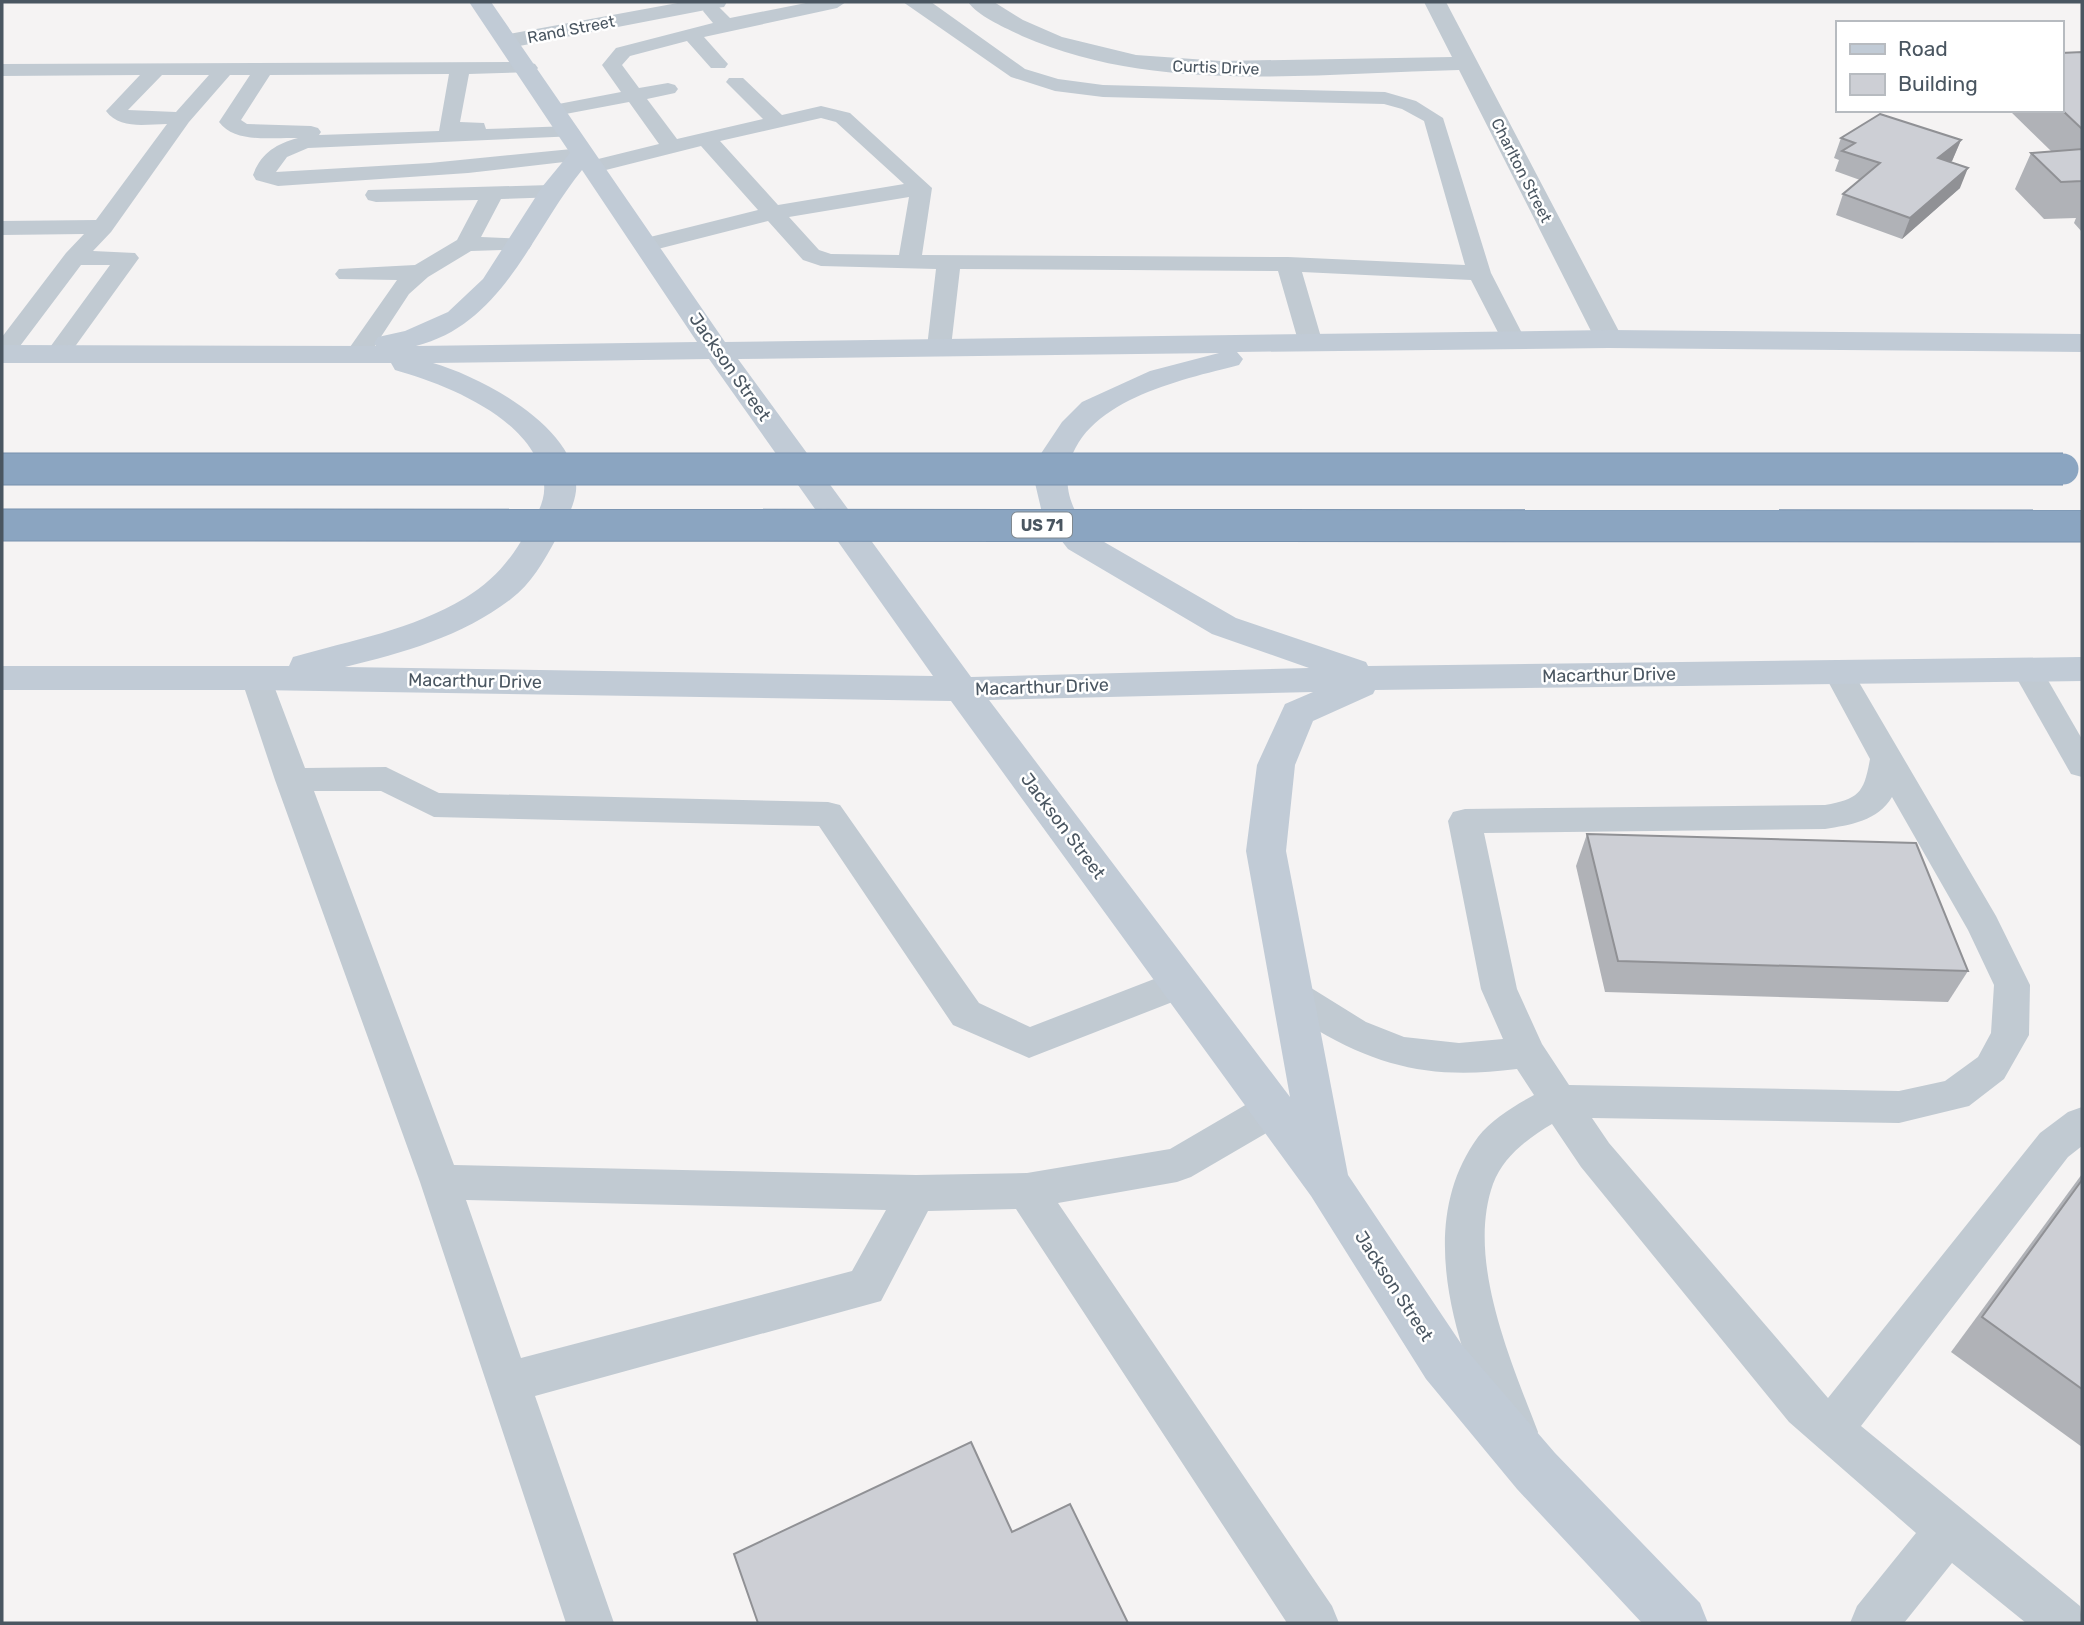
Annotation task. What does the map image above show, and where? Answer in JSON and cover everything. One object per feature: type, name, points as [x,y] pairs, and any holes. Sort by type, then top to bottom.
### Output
[{"type":"highway","points":[[2,469],[2063,469]]},
{"type":"highway","name":"US 71","points":[[2,525],[2082,526]]},
{"type":"street","name":"Jackson Street","points":[[480,2],[716,349],[961,689],[1327,1182],[1444,1362],[1526,1458],[1680,1623]]},
{"type":"street","name":"Curtis Drive","points":[[979,2],[1005,21],[1062,46],[1137,64],[1223,70],[1467,63]]},
{"type":"street","name":"Charlton Street","points":[[1435,2],[1609,339]]},
{"type":"street","name":"Rand Street","points":[[509,41],[710,3]]},
{"type":"street","points":[[363,351],[413,338],[458,318],[494,284],[551,192],[573,137]]},
{"type":"street","points":[[2,354],[318,355],[363,351],[1311,344],[1609,339],[2082,343]]},
{"type":"street","points":[[1311,344],[1216,361],[1160,377],[1093,408],[1073,428],[1055,455],[1051,483],[1059,517],[1080,542],[1102,556],[1224,626],[1375,678]]},
{"type":"street","points":[[256,678],[383,646],[448,622],[499,591],[530,557],[552,516],[560,486],[555,460],[533,432],[504,405],[419,367],[363,351]]},
{"type":"street","name":"Macarthur Drive","points":[[2,678],[256,678],[961,689],[1375,678],[2082,669]]},
{"type":"street","points":[[1327,1182],[1266,851],[1276,765],[1298,713],[1375,678]]},
{"type":"lane","points":[[672,147],[641,104],[631,76],[612,65],[623,52],[726,25],[836,2]]},
{"type":"lane","points":[[912,2],[922,4],[1018,73],[1055,85],[1103,91],[1385,98],[1433,118],[1479,272],[1514,341]]},
{"type":"lane","points":[[710,3],[726,25]]},
{"type":"lane","points":[[626,19],[648,45]]},
{"type":"lane","points":[[691,34],[715,61],[692,62]]},
{"type":"lane","points":[[448,129],[460,68]]},
{"type":"lane","points":[[2,70],[527,68]]},
{"type":"lane","points":[[2,354],[74,258],[103,227],[182,118],[225,69]]},
{"type":"lane","points":[[264,69],[229,122],[243,130],[279,132],[448,129],[672,147],[821,112],[843,117],[921,188]]},
{"type":"lane","points":[[156,70],[116,111],[127,118],[182,118]]},
{"type":"lane","points":[[736,90],[777,121]]},
{"type":"lane","points":[[573,137],[306,142],[283,149],[267,164],[264,175],[278,179],[511,164],[573,137],[641,104],[676,96]]},
{"type":"lane","points":[[412,171],[422,138]]},
{"type":"lane","points":[[706,138],[811,255],[829,261],[1288,264],[1479,272]]},
{"type":"lane","points":[[646,245],[771,213],[921,188]]},
{"type":"lane","points":[[911,261],[921,188]]},
{"type":"lane","points":[[376,195],[551,192]]},
{"type":"lane","points":[[363,351],[401,289],[420,272],[467,244],[493,193]]},
{"type":"lane","points":[[2,228],[103,227]]},
{"type":"lane","points":[[467,244],[520,244]]},
{"type":"lane","points":[[57,354],[127,258],[74,258]]},
{"type":"lane","points":[[939,347],[949,261]]},
{"type":"lane","points":[[1288,264],[1311,344]]},
{"type":"lane","points":[[347,274],[420,272]]},
{"type":"lane","points":[[2027,670],[2082,766]]},
{"type":"lane","points":[[1526,1458],[1485,1350],[1468,1283],[1465,1211],[1478,1175],[1492,1149],[1526,1118],[1558,1101],[1899,1107],[1955,1095],[1991,1068],[2010,1035],[2012,985],[1984,926],[1885,759],[1838,672]]},
{"type":"lane","points":[[256,678],[440,1182],[584,1618]]},
{"type":"lane","points":[[1885,759],[1883,786],[1870,803],[1852,813],[1825,817],[1465,821],[1499,989],[1527,1052],[1595,1155],[1805,1407],[1948,1531],[2063,1623]]},
{"type":"lane","points":[[292,780],[386,779],[434,805],[828,814],[966,1014],[1030,1043],[1180,984]]},
{"type":"lane","points":[[1294,996],[1361,1038],[1397,1052],[1438,1060],[1482,1059],[1527,1052]]},
{"type":"lane","points":[[440,1182],[916,1193],[1027,1191],[1177,1165],[1273,1109]]},
{"type":"lane","points":[[1830,1430],[2054,1145],[2082,1124]]},
{"type":"lane","points":[[1027,1191],[1315,1623]]},
{"type":"lane","points":[[508,1382],[866,1287],[916,1193]]},
{"type":"lane","points":[[1874,1623],[1948,1531]]},
{"type":"building","points":[[2082,52],[2082,129],[2063,111],[2063,53]]},
{"type":"building","points":[[1880,114],[1961,140],[1938,158],[1968,168],[1910,218],[1843,194],[1880,163],[1842,151],[1855,143],[1841,138]]},
{"type":"building","points":[[2082,149],[2082,181],[2061,182],[2031,153]]},
{"type":"building","points":[[1587,834],[1916,843],[1968,971],[1618,961]]},
{"type":"building","points":[[2082,1180],[2082,1389],[1982,1317]]},
{"type":"building","points":[[971,1442],[1012,1532],[1070,1504],[1128,1623],[758,1623],[734,1554]]}]
